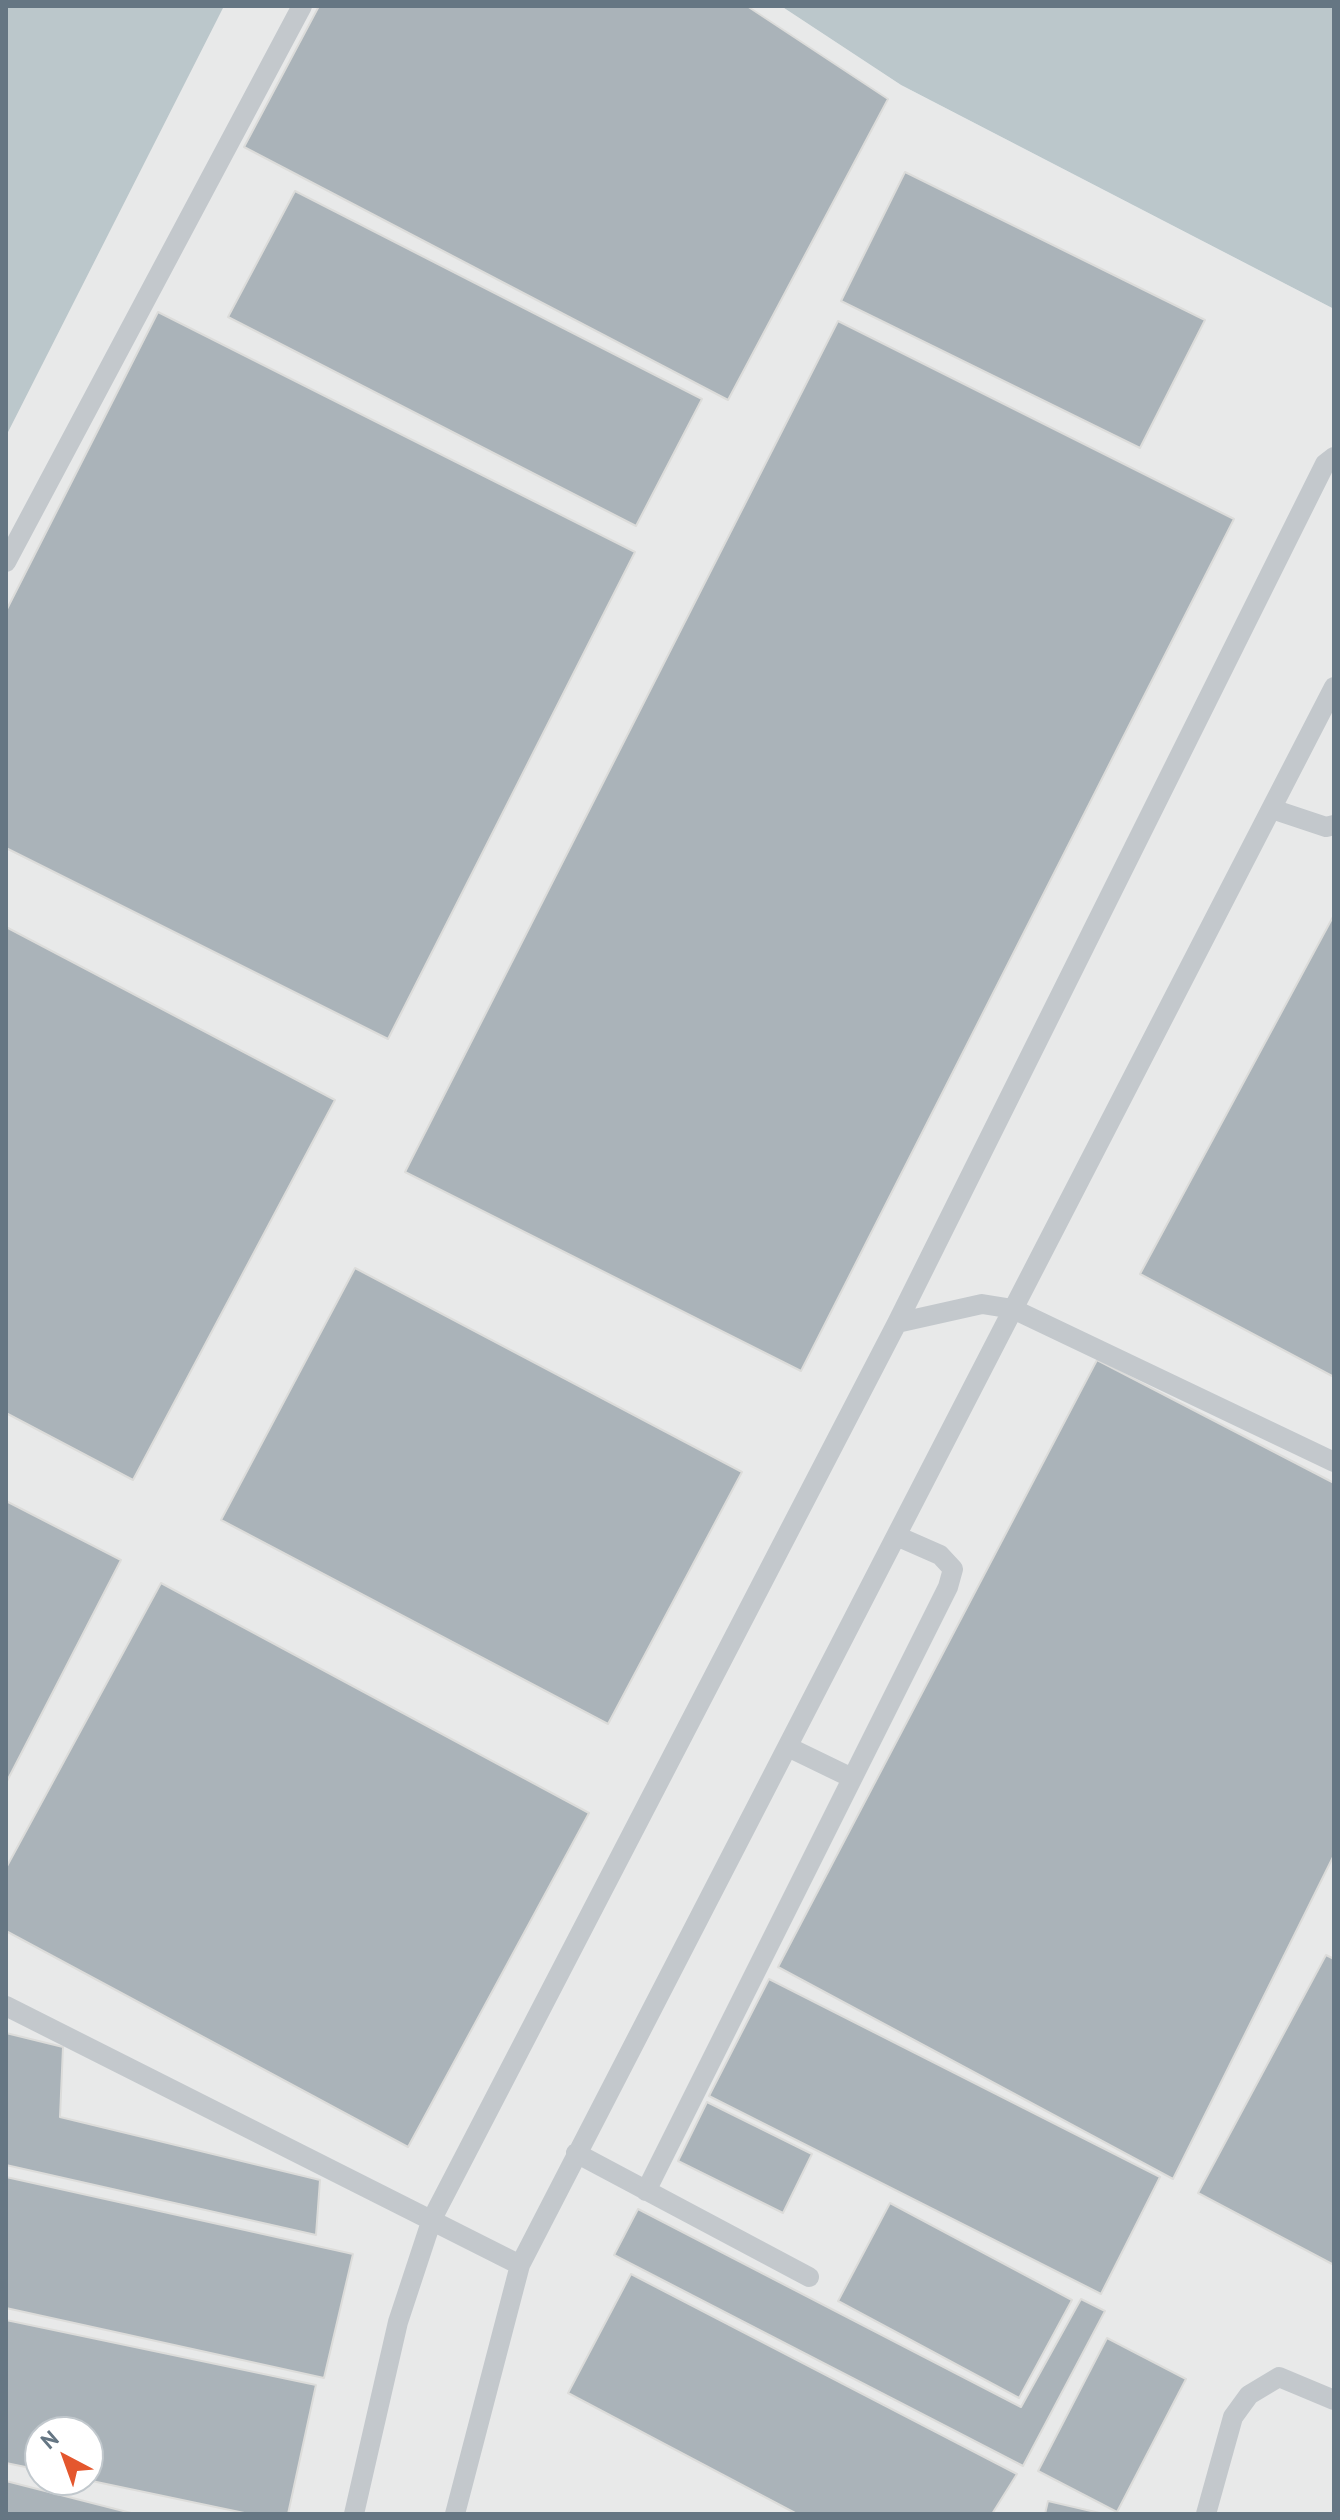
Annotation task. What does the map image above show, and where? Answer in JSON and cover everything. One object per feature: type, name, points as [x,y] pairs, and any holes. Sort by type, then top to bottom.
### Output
[{"type":"lane","points":[[6,562],[302,6]]},
{"type":"lane","points":[[354,2514],[398,2322],[432,2219],[897,1323],[1325,464],[1334,457]]},
{"type":"lane","points":[[455,2514],[520,2265],[899,1537],[1334,687]]},
{"type":"lane","points":[[1272,809],[1326,827],[1334,825]]},
{"type":"lane","points":[[897,1323],[982,1304],[1013,1309],[1334,1462]]},
{"type":"lane","points":[[646,2191],[953,1569],[940,1555],[899,1537]]},
{"type":"lane","points":[[788,1747],[852,1778]]},
{"type":"lane","points":[[6,2006],[520,2265]]},
{"type":"lane","points":[[576,2153],[809,2277]]},
{"type":"lane","points":[[1206,2514],[1233,2417],[1249,2395],[1279,2377],[1334,2400]]},
{"type":"shaded area","points":[[6,6],[781,6],[901,85],[1334,309],[1334,2514],[6,2514]]},
{"type":"shaded area","points":[[6,6],[224,6],[6,436]]},
{"type":"shaded area","points":[[781,6],[1334,6],[1334,309],[901,85]]},
{"type":"building","points":[[319,6],[747,6],[888,99],[728,400],[244,147]]},
{"type":"building","points":[[905,172],[1205,320],[1140,448],[841,301]]},
{"type":"building","points":[[295,191],[702,399],[636,526],[228,317]]},
{"type":"building","points":[[158,312],[635,552],[388,1039],[6,848],[6,611]]},
{"type":"building","points":[[838,321],[1234,519],[801,1371],[405,1172]]},
{"type":"building","points":[[1334,915],[1334,1377],[1140,1274]]},
{"type":"building","points":[[6,927],[335,1100],[133,1480],[6,1413]]},
{"type":"building","points":[[355,1268],[742,1472],[608,1724],[221,1520]]},
{"type":"building","points":[[1097,1360],[1334,1483],[1334,1855],[1173,2179],[778,1967]]},
{"type":"building","points":[[6,1501],[121,1560],[6,1783]]},
{"type":"building","points":[[161,1583],[589,1813],[408,2147],[6,1931],[6,1868]]},
{"type":"building","points":[[1326,1955],[1334,1959],[1334,2265],[1198,2193]]},
{"type":"building","points":[[769,1979],[1160,2177],[1101,2294],[709,2096]]},
{"type":"building","points":[[6,2033],[63,2047],[60,2117],[320,2180],[316,2235],[6,2165]]},
{"type":"building","points":[[707,2102],[812,2154],[783,2213],[678,2161]]},
{"type":"building","points":[[6,2177],[353,2254],[324,2378],[6,2308]]},
{"type":"building","points":[[890,2203],[1072,2300],[1019,2398],[838,2301]]},
{"type":"building","points":[[638,2209],[1021,2407],[1081,2299],[1105,2311],[1023,2466],[614,2255]]},
{"type":"building","points":[[631,2274],[1017,2474],[992,2514],[797,2514],[568,2393]]},
{"type":"building","points":[[6,2320],[316,2385],[288,2514],[249,2514],[104,2484],[104,2416],[24,2416],[24,2467],[6,2463]]},
{"type":"building","points":[[1107,2338],[1186,2379],[1117,2512],[1038,2471]]},
{"type":"building","points":[[6,2481],[24,2486],[24,2496],[65,2496],[135,2514],[6,2514]]},
{"type":"building","points":[[1048,2501],[1104,2514],[1045,2514]]}]
